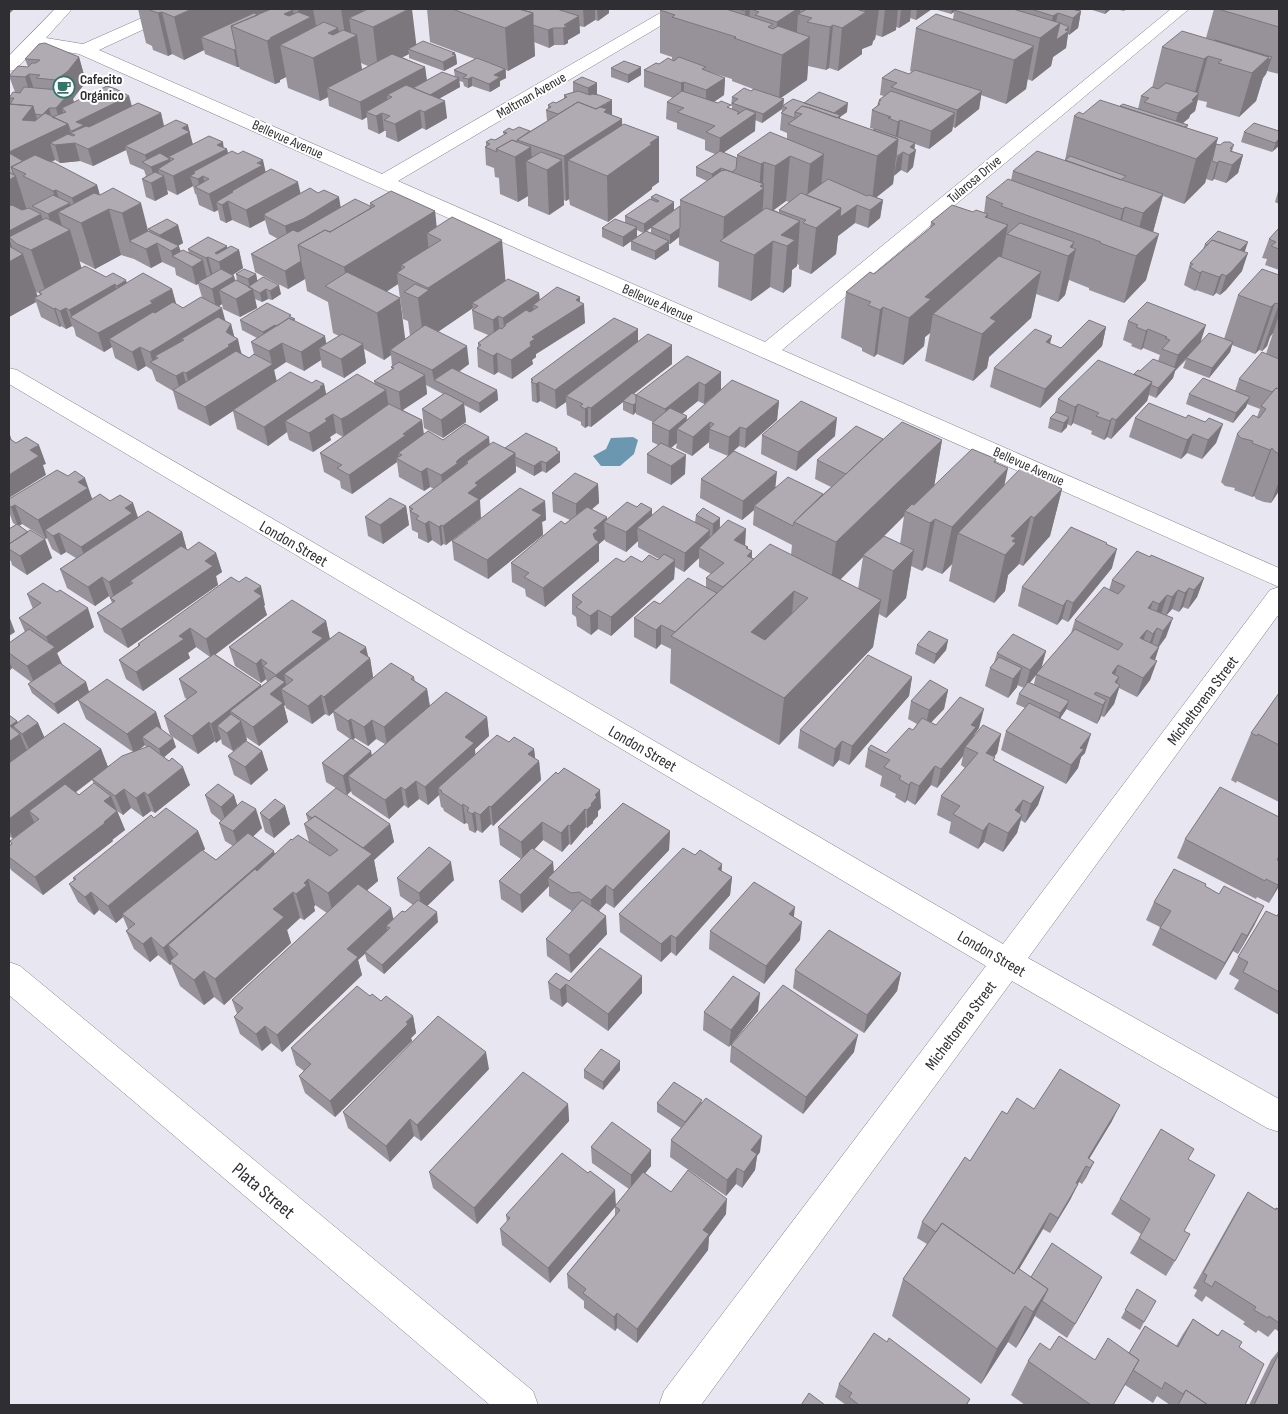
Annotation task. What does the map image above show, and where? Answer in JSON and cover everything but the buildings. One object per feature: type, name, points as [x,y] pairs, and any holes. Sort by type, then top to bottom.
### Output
[{"type":"street","points":[[9,66],[64,9]]},
{"type":"street","points":[[85,50],[175,9]]},
{"type":"street","name":"Maltman Avenue","points":[[384,182],[678,9]]},
{"type":"street","name":"Tularosa Drive","points":[[767,351],[1181,9]]},
{"type":"street","name":"Bellevue Avenue","points":[[33,41],[65,45],[85,50],[1279,578]]},
{"type":"street","name":"London Street","points":[[9,375],[1007,962],[1279,1117]]},
{"type":"street","name":"Micheltorena Street","points":[[678,1405],[1279,596]]},
{"type":"street","name":"Plata Street","points":[[9,976],[519,1405]]},
{"type":"water","points":[[633,437],[638,440],[634,454],[620,466],[601,466],[593,456],[606,449],[611,438]]},
{"type":"place","name":"Cafecito Orgánico","points":[[64,87]]}]
